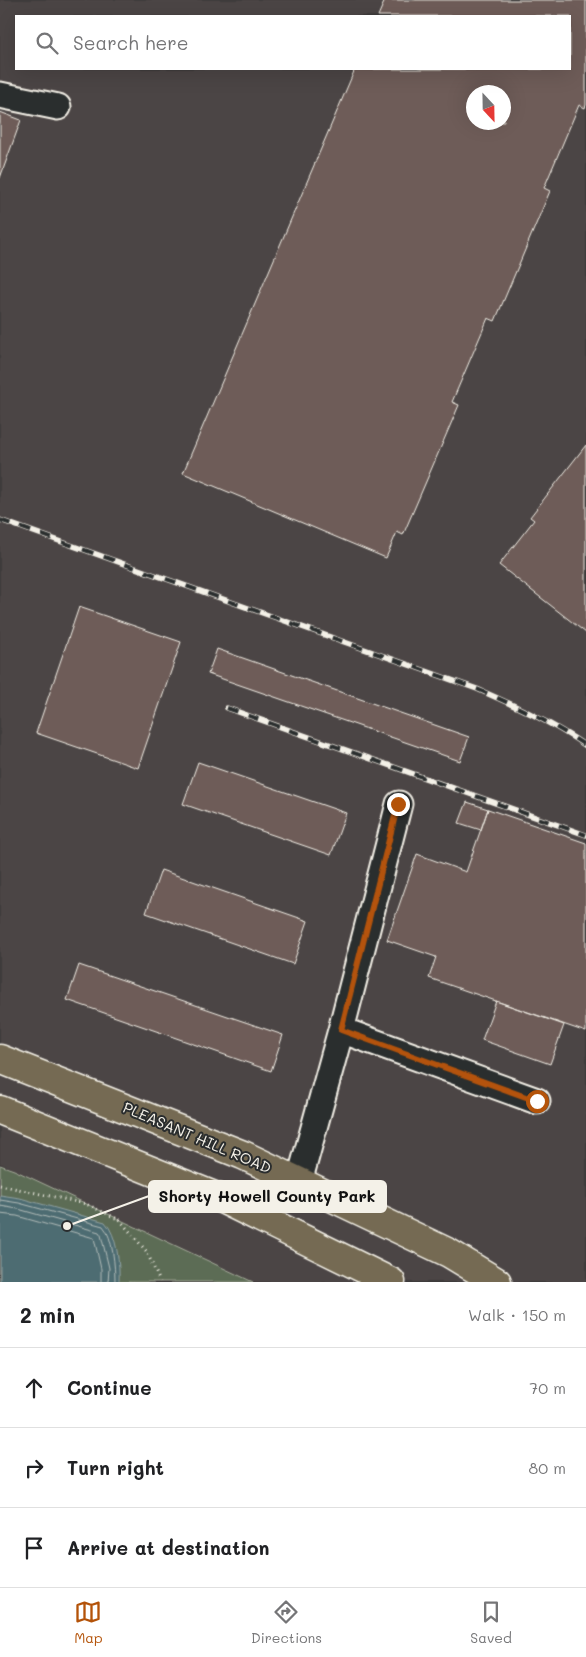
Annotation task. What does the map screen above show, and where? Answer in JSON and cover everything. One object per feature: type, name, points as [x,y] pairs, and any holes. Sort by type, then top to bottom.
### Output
[{"type":"highway","name":"PLEASANT HILL ROAD","points":[[0,1058],[243,1155],[449,1253],[497,1282]]},
{"type":"highway","points":[[0,1110],[224,1200],[391,1282]]},
{"type":"lane","points":[[0,95],[58,107]]},
{"type":"lane","points":[[299,1182],[341,1030],[398,804]]},
{"type":"lane","points":[[341,1030],[537,1101]]},
{"type":"path","points":[[0,1185],[86,1204],[120,1220],[147,1252],[160,1282]]},
{"type":"shaded area","points":[[0,0],[586,0],[586,1282],[253,1282],[0,1163]]},
{"type":"green space","points":[[0,1165],[14,1170],[253,1282],[0,1282]]},
{"type":"water","points":[[0,1195],[20,1198],[105,1222],[112,1234],[117,1250],[119,1282],[0,1282]]},
{"type":"building","points":[[385,0],[586,0],[585,108],[579,105],[544,188],[550,191],[495,321],[488,318],[452,402],[459,405],[403,535],[397,532],[386,558],[183,473],[355,70],[571,70],[571,15],[378,15]]},
{"type":"building","points":[[0,112],[21,120],[0,178]]},
{"type":"building","points":[[586,445],[586,633],[499,565],[534,520],[530,517]]},
{"type":"building","points":[[79,607],[181,642],[138,768],[36,733]]},
{"type":"building","points":[[217,649],[469,737],[460,761],[208,674]]},
{"type":"building","points":[[198,762],[346,813],[331,855],[183,804]]},
{"type":"building","points":[[467,802],[488,809],[481,830],[459,823]]},
{"type":"building","points":[[488,809],[586,843],[586,1032],[429,978],[436,957],[387,940],[417,854],[466,872]]},
{"type":"building","points":[[161,870],[308,921],[293,964],[146,913]]},
{"type":"building","points":[[79,965],[283,1035],[271,1071],[67,1000]]},
{"type":"building","points":[[496,1001],[564,1025],[550,1064],[482,1040]]},
{"type":"railway","points":[[0,520],[477,689],[560,729],[586,746]]},
{"type":"railway","points":[[227,708],[586,835]]},
{"type":"place","name":"Shorty Howell County Park","points":[[67,1226]]},
{"type":"route","points":[[398,804],[341,1030],[537,1101]]}]
